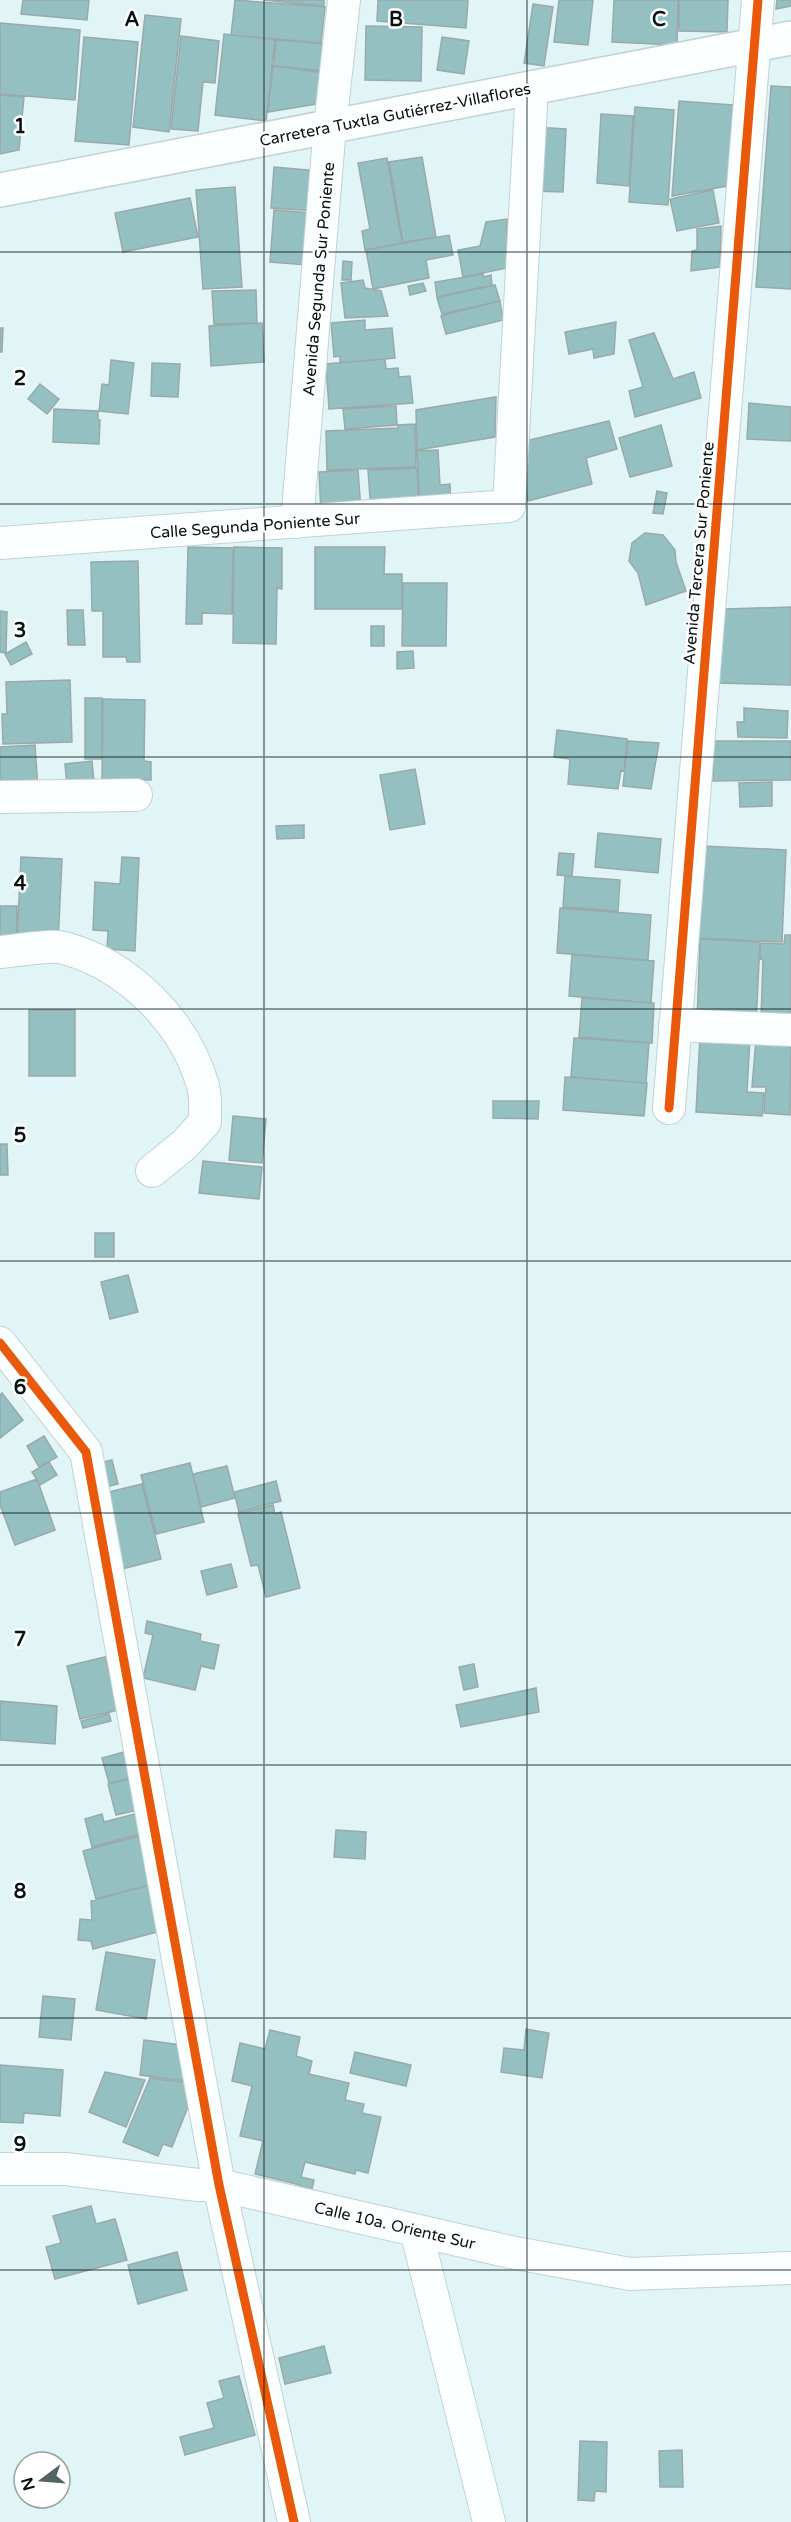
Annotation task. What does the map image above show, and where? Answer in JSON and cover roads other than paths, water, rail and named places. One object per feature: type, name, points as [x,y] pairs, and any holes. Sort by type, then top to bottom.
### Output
[{"type":"main road","name":"Carretera Tuxtla Gutiérrez-Villaflores","points":[[0,190],[791,38]]},
{"type":"street","name":"Avenida Segunda Sur Poniente","points":[[297,522],[330,126],[344,0]]},
{"type":"street","name":"Avenida Tercera Sur Poniente","points":[[669,1107],[758,0]]},
{"type":"street","name":"Calle Segunda Poniente Sur","points":[[0,543],[509,506],[532,87]]},
{"type":"street","points":[[0,797],[135,795]]},
{"type":"street","points":[[0,952],[62,947],[111,968],[154,1001],[180,1037],[203,1087],[205,1122],[184,1145],[152,1171]]},
{"type":"street","points":[[675,1025],[791,1030]]},
{"type":"street","points":[[0,1343],[86,1452],[219,2185],[294,2522]]},
{"type":"street","name":"Calle 10a. Oriente Sur","points":[[0,2169],[65,2169],[198,2185],[219,2185],[510,2252],[630,2274],[791,2268]]},
{"type":"street","points":[[416,2230],[489,2522]]}]
